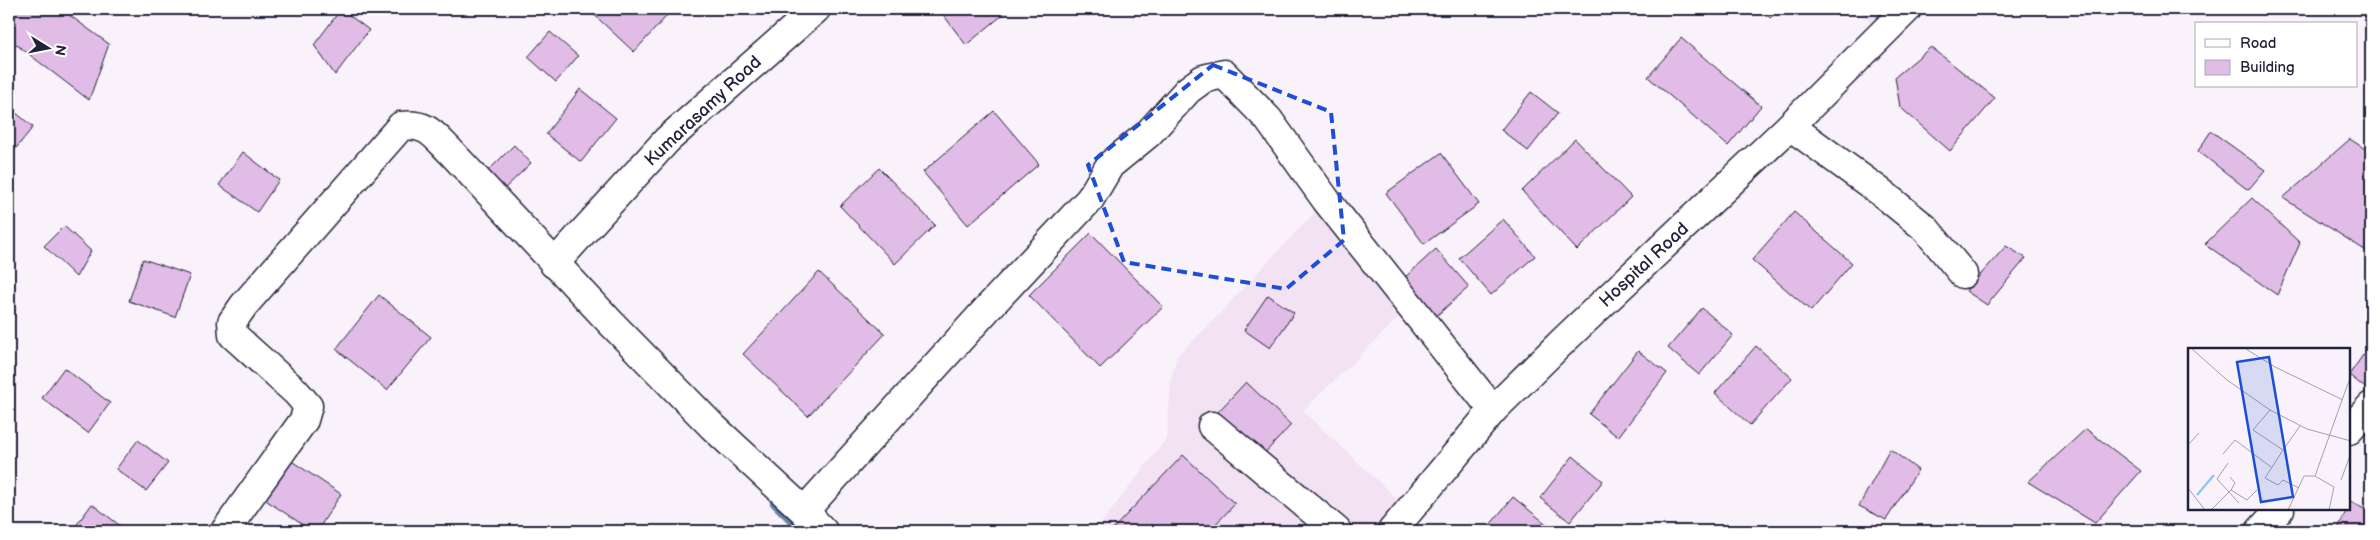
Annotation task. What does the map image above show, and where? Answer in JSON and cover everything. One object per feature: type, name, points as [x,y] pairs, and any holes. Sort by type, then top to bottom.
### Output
[{"type":"street","name":"Kumarasamy Road","points":[[554,264],[667,140],[816,9]]},
{"type":"street","name":"Hospital Road","points":[[1392,531],[1493,410],[1564,340],[1790,126],[1908,9]]},
{"type":"street","points":[[805,512],[988,308],[1090,199],[1110,165],[1148,134],[1198,82],[1224,74],[1268,119],[1326,200],[1493,410]]},
{"type":"street","points":[[225,531],[304,420],[308,406],[296,392],[233,335],[232,322],[244,305],[401,126],[413,125],[426,128],[554,264],[712,426],[824,531]]},
{"type":"street","points":[[1790,126],[1882,193],[1925,228],[1963,274]]},
{"type":"street","points":[[2350,429],[2371,406]]},
{"type":"street","points":[[1212,426],[1337,531]]},
{"type":"street","points":[[2260,531],[2279,510]]},
{"type":"highlighted area","points":[[1213,65],[1331,112],[1344,240],[1286,289],[1124,262],[1088,165]]},
{"type":"shaded area","points":[[1855,9],[1907,9],[1883,34]]},
{"type":"shaded area","points":[[1326,200],[1410,307],[1303,411],[1409,510],[1392,531],[1095,531],[1167,438],[1171,380],[1177,356],[1206,328]]},
{"type":"building","points":[[9,9],[61,9],[109,44],[89,100],[9,39]]},
{"type":"building","points":[[341,9],[369,30],[335,75],[314,45]]},
{"type":"building","points":[[588,9],[673,9],[634,52]]},
{"type":"building","points":[[939,9],[1010,9],[966,45]]},
{"type":"building","points":[[1761,9],[1780,9],[1770,18]]},
{"type":"building","points":[[550,32],[578,56],[556,82],[528,57]]},
{"type":"building","points":[[1681,38],[1761,106],[1728,146],[1648,77]]},
{"type":"building","points":[[1931,47],[1995,98],[1950,151],[1900,107],[1895,77]]},
{"type":"building","points":[[580,89],[616,118],[581,162],[546,134]]},
{"type":"building","points":[[1531,92],[1558,113],[1528,151],[1501,130]]},
{"type":"building","points":[[9,107],[33,127],[9,157]]},
{"type":"building","points":[[994,111],[1039,164],[968,225],[923,172]]},
{"type":"building","points":[[2211,131],[2265,170],[2248,190],[2198,151]]},
{"type":"building","points":[[1575,139],[1631,197],[1577,250],[1522,191]]},
{"type":"building","points":[[2350,139],[2371,153],[2371,254],[2283,198]]},
{"type":"building","points":[[514,145],[531,163],[500,193],[484,175]]},
{"type":"building","points":[[243,152],[279,180],[257,212],[219,185]]},
{"type":"building","points":[[1441,153],[1479,204],[1424,244],[1386,193]]},
{"type":"building","points":[[879,168],[935,225],[895,264],[840,206]]},
{"type":"building","points":[[2252,198],[2300,243],[2277,295],[2205,244]]},
{"type":"building","points":[[1794,212],[1852,263],[1811,311],[1752,260]]},
{"type":"building","points":[[1503,219],[1535,256],[1491,295],[1459,258]]},
{"type":"building","points":[[64,226],[91,251],[76,277],[44,246]]},
{"type":"building","points":[[1091,233],[1163,307],[1100,368],[1029,295]]},
{"type":"building","points":[[2006,246],[2026,258],[1987,305],[1966,291]]},
{"type":"building","points":[[1436,249],[1469,287],[1435,317],[1402,280]]},
{"type":"building","points":[[143,259],[190,275],[175,317],[129,301]]},
{"type":"building","points":[[819,272],[885,334],[808,416],[743,354]]},
{"type":"building","points":[[379,295],[431,337],[387,390],[336,349]]},
{"type":"building","points":[[1268,295],[1294,313],[1270,348],[1244,330]]},
{"type":"building","points":[[1702,308],[1733,335],[1699,375],[1668,348]]},
{"type":"building","points":[[1756,346],[1792,378],[1750,425],[1715,393]]},
{"type":"building","points":[[1638,351],[1667,373],[1618,437],[1589,414]]},
{"type":"building","points":[[2363,355],[2371,361],[2371,386],[2368,390],[2350,376]]},
{"type":"building","points":[[64,368],[110,403],[88,433],[42,398]]},
{"type":"building","points":[[1246,382],[1291,425],[1261,457],[1216,414]]},
{"type":"building","points":[[2086,429],[2141,471],[2095,523],[2028,482]]},
{"type":"building","points":[[138,440],[168,463],[146,491],[116,469]]},
{"type":"building","points":[[1890,449],[1918,470],[1886,520],[1859,506]]},
{"type":"building","points":[[1183,455],[1235,504],[1209,531],[1111,531]]},
{"type":"building","points":[[284,456],[341,494],[317,531],[312,531],[258,495]]},
{"type":"building","points":[[1573,456],[1603,481],[1570,522],[1540,498]]},
{"type":"building","points":[[1513,497],[1555,531],[1485,531]]},
{"type":"building","points":[[2350,501],[2371,511],[2371,531],[2337,531],[2347,510],[2350,510]]},
{"type":"building","points":[[92,504],[127,531],[72,531]]},
{"type":"waterway","points":[[775,502],[804,531]]}]
